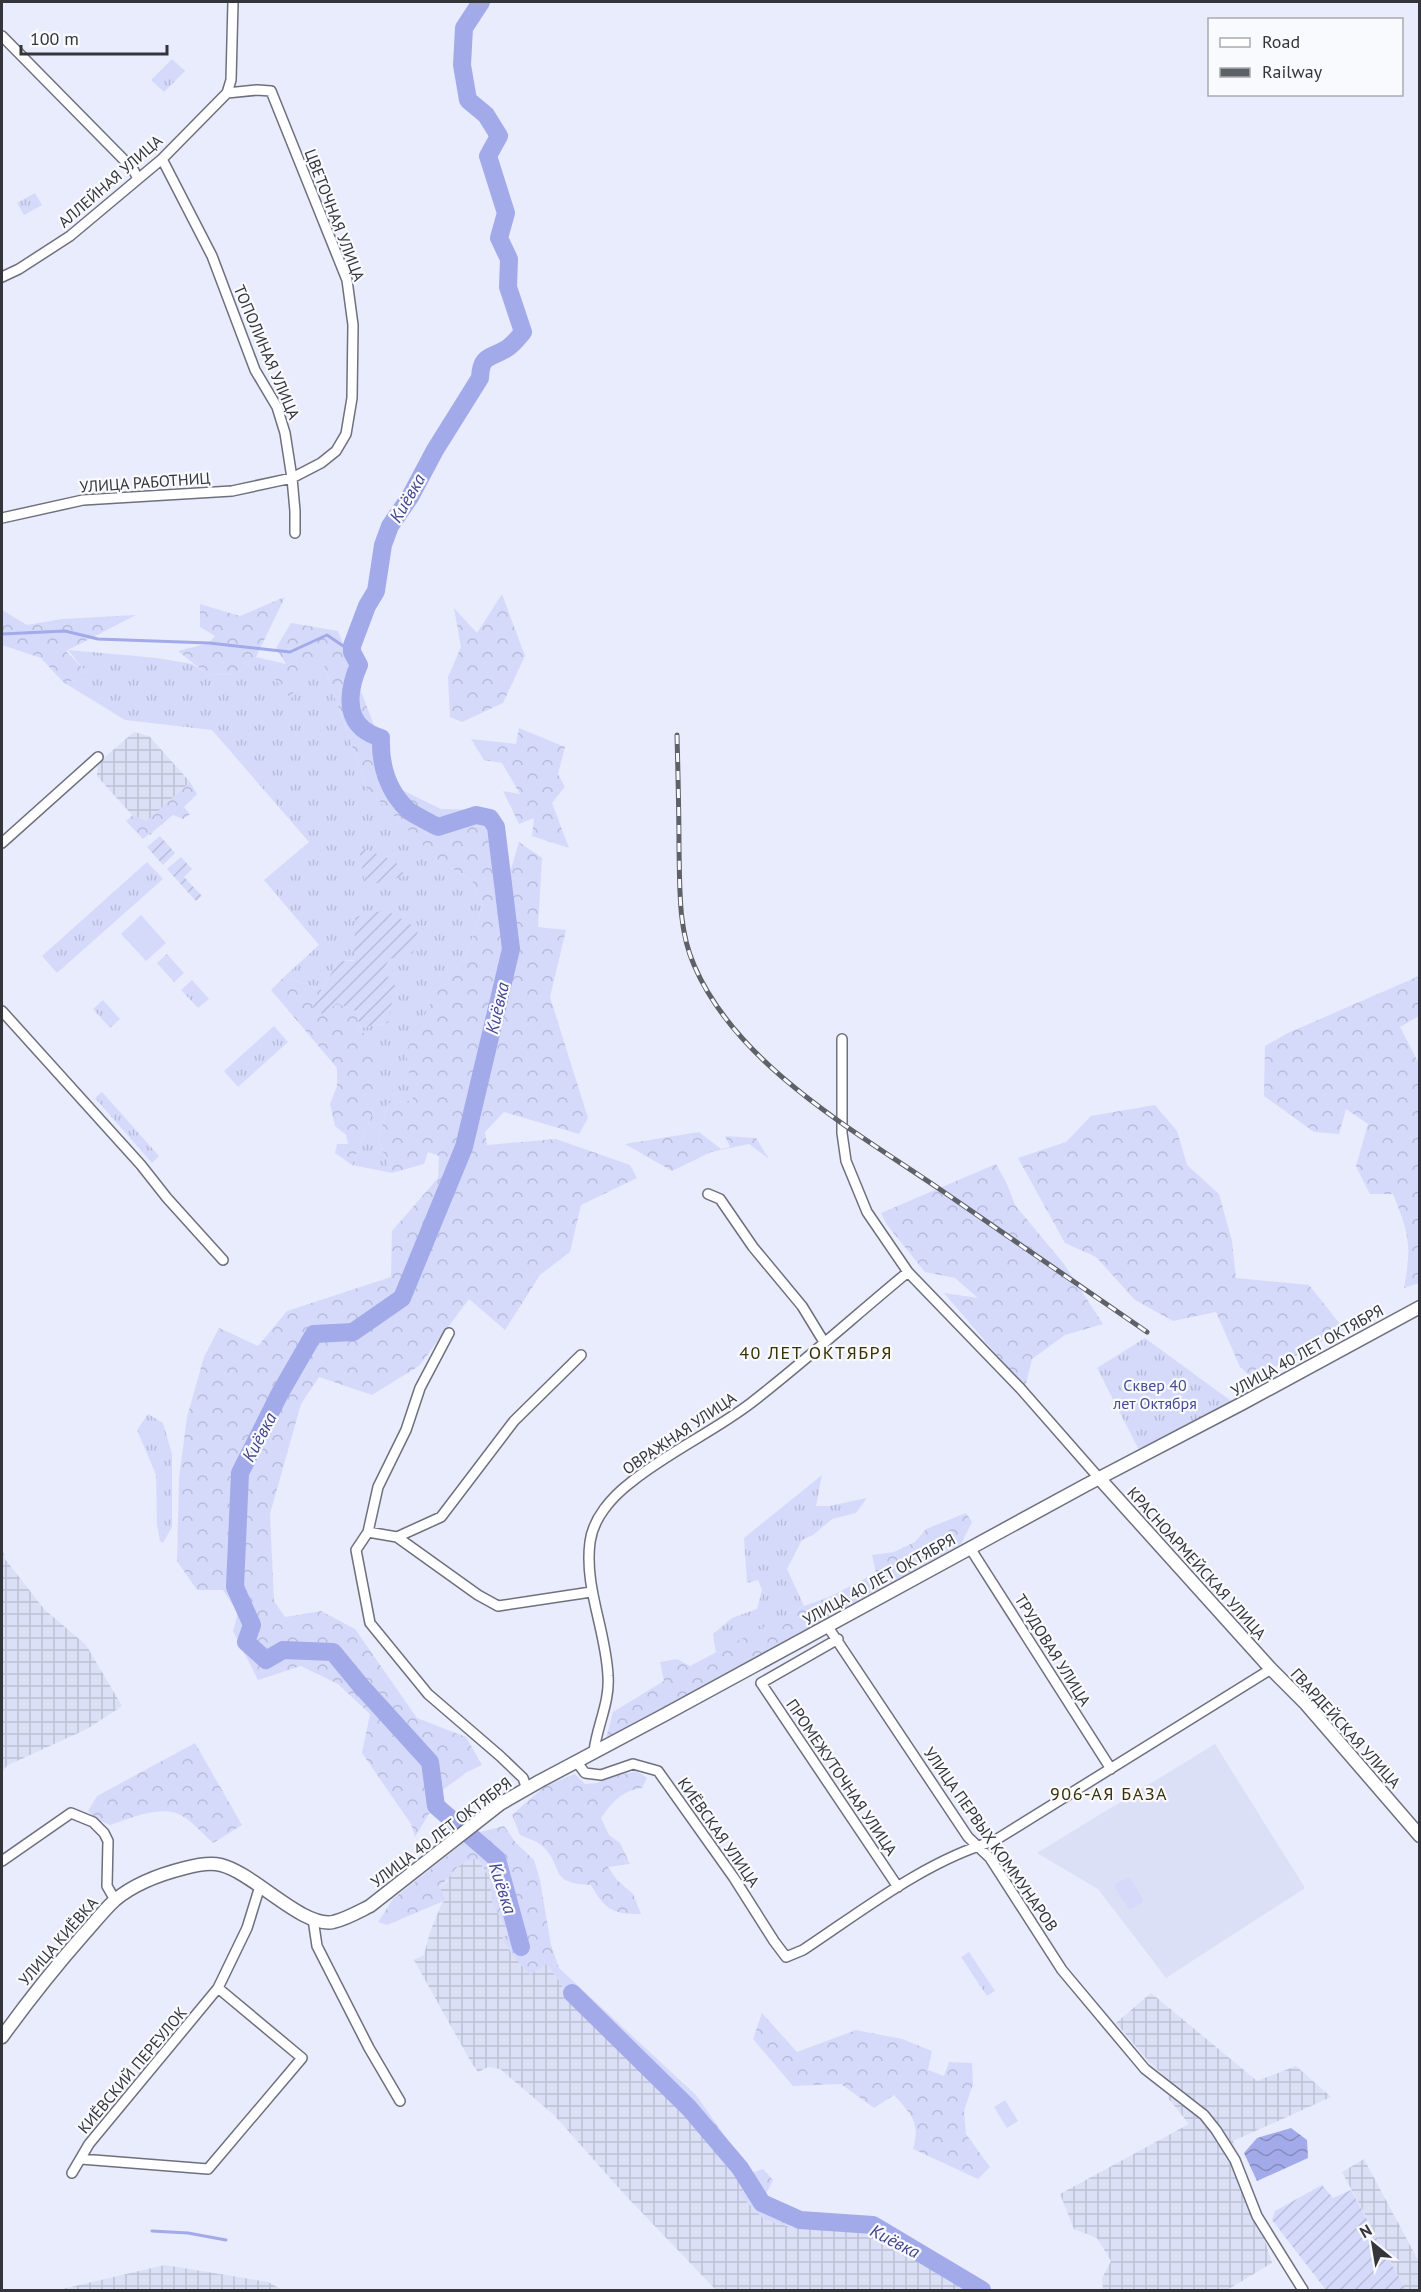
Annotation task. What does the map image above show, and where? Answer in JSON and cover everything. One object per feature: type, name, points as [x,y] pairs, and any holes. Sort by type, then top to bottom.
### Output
[{"type":"main road","name":"УЛИЦА 40 ЛЕТ ОКТЯБРЯ","points":[[370,1906],[492,1811],[527,1789],[970,1548],[1244,1403],[1419,1306]]},
{"type":"main road","name":"КРАСНОАРМЕЙСКАЯ УЛИЦА","points":[[1100,1479],[1271,1669]]},
{"type":"main road","name":"ГВАРДЕЙСКАЯ УЛИЦА","points":[[1271,1669],[1306,1704],[1419,1836]]},
{"type":"main road","name":"УЛИЦА КИЁВКА","points":[[2,2037],[50,1972],[115,1900],[165,1873],[201,1864],[219,1864],[242,1873],[293,1909],[313,1919],[330,1923],[350,1917],[370,1906]]},
{"type":"street","points":[[227,93],[231,80],[233,2]]},
{"type":"street","points":[[2,36],[133,169],[138,179]]},
{"type":"street","name":"ЦВЕТОЧНАЯ УЛИЦА","points":[[227,93],[271,91],[347,280],[353,325],[352,398],[346,434],[336,451],[321,463],[292,478]]},
{"type":"street","name":"АЛЛЕЙНАЯ УЛИЦА","points":[[2,277],[19,269],[70,236],[162,159],[227,93]]},
{"type":"street","name":"ТОПОЛИНАЯ УЛИЦА","points":[[162,159],[212,256],[255,370],[277,407],[285,433],[292,478],[296,511],[295,533]]},
{"type":"street","name":"УЛИЦА РАБОТНИЦ","points":[[2,518],[83,500],[232,490],[292,478]]},
{"type":"street","points":[[2,843],[98,757]]},
{"type":"street","points":[[2,1011],[223,1260]]},
{"type":"street","points":[[842,1039],[842,1133],[846,1161],[867,1212],[908,1272],[1020,1388],[1100,1479]]},
{"type":"street","points":[[708,1194],[720,1199],[753,1247],[802,1305],[824,1342]]},
{"type":"street","name":"ОВРАЖНАЯ УЛИЦА","points":[[594,1751],[604,1713],[609,1677],[591,1592],[590,1541],[598,1518],[630,1483],[750,1404],[908,1272]]},
{"type":"street","points":[[449,1334],[420,1388],[406,1430],[378,1487],[368,1532],[356,1550],[370,1623],[428,1694],[523,1778],[527,1789]]},
{"type":"street","points":[[397,1537],[441,1517],[514,1421],[581,1355]]},
{"type":"street","points":[[368,1532],[397,1537],[478,1595],[498,1606],[591,1592]]},
{"type":"street","name":"ТРУДОВАЯ УЛИЦА","points":[[970,1548],[1111,1769]]},
{"type":"street","name":"УЛИЦА ПЕРВЫХ КОММУНАРОВ","points":[[828,1627],[968,1837],[990,1858],[1062,1970],[1145,2068],[1204,2115],[1216,2130],[1235,2160],[1257,2216],[1303,2290]]},
{"type":"street","name":"ПРОМЕЖУТОЧНАЯ УЛИЦА","points":[[838,1639],[761,1683],[898,1887]]},
{"type":"street","points":[[898,1887],[963,1851],[994,1841],[1271,1669]]},
{"type":"street","name":"КИЁВСКАЯ УЛИЦА","points":[[576,1761],[585,1773],[601,1775],[633,1764],[658,1771],[786,1957],[803,1950],[898,1887]]},
{"type":"street","points":[[2,1861],[70,1813],[93,1822],[104,1833],[108,1841],[107,1886],[115,1900]]},
{"type":"street","name":"КИЁВСКИЙ ПЕРЕУЛОК","points":[[72,2173],[89,2144],[218,1988],[247,1928],[260,1886]]},
{"type":"street","points":[[313,1919],[317,1946],[369,2048],[400,2101]]},
{"type":"street","points":[[81,2159],[208,2169],[302,2058],[218,1988]]},
{"type":"shaded area","points":[[134,732],[149,736],[190,782],[170,800],[179,809],[150,835],[97,776],[98,763]]},
{"type":"shaded area","points":[[2,1544],[5,1559],[44,1609],[86,1645],[122,1706],[87,1729],[8,1765],[2,1771]]},
{"type":"shaded area","points":[[1215,1744],[1305,1888],[1166,1978],[1098,1889],[1037,1853]]},
{"type":"shaded area","points":[[468,1859],[478,1859],[490,1879],[493,1906],[547,1964],[575,2004],[685,2113],[746,2188],[739,2194],[765,2220],[791,2227],[869,2229],[986,2290],[716,2290],[626,2196],[554,2115],[500,2069],[488,2067],[478,2072],[471,2062],[414,1960],[424,1955],[430,1932],[442,1903],[446,1900],[439,1887],[447,1882],[451,1872]]},
{"type":"shaded area","points":[[1151,1993],[1257,2081],[1296,2066],[1331,2097],[1233,2141],[1272,2263],[1227,2290],[1103,2290],[1102,2278],[1111,2261],[1097,2238],[1074,2229],[1060,2194],[1189,2124],[1168,2098],[1174,2085],[1149,2062],[1116,2023]]},
{"type":"shaded area","points":[[1364,2159],[1419,2262],[1419,2290],[1406,2290],[1342,2172]]},
{"type":"shaded area","points":[[165,2265],[268,2282],[283,2290],[58,2290]]},
{"type":"green space","points":[[172,59],[185,71],[164,92],[151,80]]},
{"type":"green space","points":[[35,193],[42,205],[24,215],[17,203]]},
{"type":"green space","points":[[502,594],[525,656],[503,703],[462,722],[450,717],[448,677],[461,647],[454,608],[477,633]]},
{"type":"green space","points":[[285,597],[256,657],[236,674],[208,675],[178,651],[209,643],[215,636],[200,627],[200,604],[240,616]]},
{"type":"green space","points":[[2,610],[27,625],[62,619],[136,615],[66,651],[92,678],[63,682],[41,658],[2,645]]},
{"type":"green space","points":[[291,623],[338,631],[398,788],[441,809],[487,810],[501,870],[511,869],[519,842],[542,858],[538,927],[566,930],[550,997],[588,1118],[579,1134],[504,1112],[485,1132],[487,1145],[556,1139],[630,1165],[637,1178],[581,1205],[570,1252],[540,1275],[505,1330],[469,1299],[419,1366],[372,1395],[319,1377],[301,1404],[270,1514],[274,1601],[285,1617],[321,1611],[355,1629],[417,1718],[466,1737],[482,1765],[467,1772],[444,1789],[415,1837],[411,1824],[362,1753],[370,1714],[338,1684],[301,1666],[258,1680],[233,1631],[238,1613],[223,1590],[197,1590],[177,1561],[179,1478],[187,1417],[204,1357],[219,1328],[258,1346],[287,1311],[391,1277],[392,1231],[438,1178],[439,1156],[428,1152],[424,1164],[392,1173],[378,1140],[389,1103],[413,1100],[406,1051],[439,987],[465,960],[483,906],[472,880],[440,862],[367,789],[323,663],[305,660],[291,699],[275,679],[286,664],[276,648]]},
{"type":"green space","points":[[68,650],[157,658],[192,664],[209,675],[236,674],[256,657],[286,664],[305,659],[323,663],[367,789],[440,862],[472,880],[483,906],[465,960],[439,987],[414,1100],[389,1103],[378,1140],[392,1173],[352,1165],[373,1112],[373,1043],[359,1028],[388,1023],[383,971],[388,959],[338,961],[322,990],[284,977],[319,945],[264,880],[309,842],[212,730],[125,720],[63,682],[91,678]]},
{"type":"green space","points":[[519,728],[565,747],[558,774],[565,787],[552,803],[569,848],[532,836],[534,818],[519,824],[503,791],[520,794],[502,763],[484,760],[471,739],[516,744]]},
{"type":"green space","points":[[190,782],[197,794],[184,807],[190,814],[183,819],[173,815],[143,839],[126,821],[133,815],[147,821]]},
{"type":"green space","points":[[160,836],[175,853],[163,865],[147,847]]},
{"type":"green space","points":[[359,847],[395,861],[405,876],[365,886]]},
{"type":"green space","points":[[181,857],[192,869],[184,877],[202,896],[196,901],[167,869]]},
{"type":"green space","points":[[147,862],[163,879],[57,973],[42,956]]},
{"type":"green space","points":[[386,910],[418,929],[413,953],[389,959],[383,971],[395,985],[388,1023],[359,1028],[358,1012],[337,1003],[324,1015],[312,1008],[338,961],[354,961],[355,917]]},
{"type":"green space","points":[[141,915],[166,943],[146,961],[121,934]]},
{"type":"green space","points":[[167,954],[184,973],[174,982],[157,963]]},
{"type":"green space","points":[[1419,976],[1419,1016],[1400,1027],[1419,1064],[1419,1283],[1404,1288],[1408,1240],[1393,1194],[1370,1194],[1356,1166],[1368,1124],[1346,1109],[1339,1134],[1314,1132],[1264,1096],[1265,1046],[1288,1033]]},
{"type":"green space","points":[[284,977],[322,990],[312,1008],[337,1003],[358,1012],[359,1028],[373,1043],[375,1063],[373,1112],[352,1165],[335,1153],[337,1144],[348,1144],[346,1135],[335,1126],[330,1104],[337,1086],[337,1068],[271,990]]},
{"type":"green space","points":[[192,980],[209,999],[198,1008],[181,990]]},
{"type":"green space","points":[[103,1000],[120,1019],[110,1028],[93,1009]]},
{"type":"green space","points":[[274,1026],[288,1042],[238,1087],[224,1071]]},
{"type":"green space","points":[[102,1092],[159,1156],[152,1163],[95,1098]]},
{"type":"green space","points":[[1155,1105],[1177,1131],[1187,1165],[1219,1194],[1232,1241],[1236,1278],[1309,1285],[1344,1329],[1253,1379],[1240,1367],[1216,1312],[1173,1321],[1135,1300],[1096,1257],[1065,1243],[1018,1158],[1066,1142],[1091,1116]]},
{"type":"green space","points":[[699,1132],[721,1149],[730,1147],[725,1136],[756,1138],[769,1159],[749,1144],[711,1152],[672,1171],[625,1144]]},
{"type":"green space","points":[[996,1164],[1015,1205],[1064,1264],[1103,1324],[1065,1335],[1032,1359],[1025,1388],[944,1293],[978,1298],[955,1278],[925,1272],[887,1225],[881,1213]]},
{"type":"green space","name":"Сквер 40 лет Октября","points":[[1145,1338],[1231,1401],[1141,1449],[1138,1448],[1097,1368]]},
{"type":"green space","points":[[148,1414],[163,1423],[172,1454],[172,1527],[163,1543],[160,1541],[157,1525],[156,1475],[137,1430]]},
{"type":"green space","points":[[822,1475],[816,1506],[829,1506],[867,1498],[856,1513],[832,1519],[813,1535],[802,1540],[787,1569],[804,1606],[716,1653],[713,1634],[732,1618],[757,1609],[762,1590],[758,1580],[747,1583],[744,1538]]},
{"type":"green space","points":[[966,1513],[972,1522],[961,1544],[606,1739],[613,1712],[664,1681],[660,1662],[677,1659],[690,1666],[804,1606],[829,1597],[876,1573],[872,1555],[894,1552],[915,1542],[926,1529]]},
{"type":"green space","points":[[195,1743],[242,1825],[213,1843],[192,1823],[176,1813],[167,1811],[147,1813],[110,1825],[96,1819],[88,1811],[97,1796]]},
{"type":"green space","points":[[637,1771],[647,1778],[642,1788],[629,1791],[618,1798],[601,1818],[609,1835],[620,1843],[630,1864],[608,1867],[617,1880],[633,1894],[641,1914],[623,1913],[611,1909],[601,1900],[591,1885],[577,1884],[562,1877],[549,1853],[542,1846],[520,1835],[512,1815],[545,1786],[575,1774],[585,1784],[597,1783],[606,1778]]},
{"type":"green space","points":[[504,1826],[516,1843],[534,1860],[540,1880],[551,1945],[559,1968],[696,2095],[751,2173],[763,2169],[773,2180],[765,2196],[792,2211],[791,2227],[765,2220],[739,2194],[746,2187],[685,2113],[575,2004],[547,1964],[530,1975],[513,1956],[502,1938],[510,1933],[493,1906],[490,1879],[478,1859],[459,1865],[439,1886],[446,1900],[387,1925],[378,1922],[393,1899],[476,1833]]},
{"type":"green space","points":[[1128,1877],[1143,1899],[1143,1902],[1131,1909],[1115,1888],[1115,1884]]},
{"type":"green space","points":[[969,1952],[995,1991],[987,1996],[961,1957]]},
{"type":"green space","points":[[762,2013],[797,2052],[856,2030],[902,2039],[932,2051],[928,2070],[944,2076],[949,2062],[972,2063],[973,2084],[964,2111],[966,2134],[990,2167],[978,2179],[913,2149],[916,2132],[913,2119],[894,2095],[874,2108],[841,2084],[793,2086],[753,2039]]},
{"type":"green space","points":[[1005,2100],[1018,2121],[1007,2128],[994,2107]]},
{"type":"green space","points":[[1322,2185],[1333,2198],[1351,2190],[1406,2290],[1326,2290],[1272,2220],[1275,2211]]},
{"type":"water","points":[[1291,2128],[1307,2140],[1308,2158],[1257,2181],[1244,2153],[1257,2138]]},
{"type":"waterway","name":"Киёвка","points":[[481,2],[464,28],[462,65],[468,100],[486,115],[499,136],[488,156],[506,213],[499,238],[509,259],[508,287],[523,332],[509,347],[484,361],[480,378],[435,450],[410,497],[390,526],[383,545],[376,591],[367,606],[352,646],[352,652],[359,665],[350,698],[353,715],[357,722],[365,730],[381,738],[382,758],[387,778],[396,795],[409,811],[438,827],[476,815],[490,818],[496,827],[511,949],[464,1147],[402,1298],[353,1332],[314,1334],[280,1393],[240,1473],[235,1587],[252,1625],[246,1642],[266,1660],[283,1650],[333,1652],[430,1762],[436,1806],[497,1859],[521,1947]]},
{"type":"waterway","points":[[2,634],[65,631],[98,639],[209,643],[290,652],[327,635],[352,652]]},
{"type":"waterway","name":"Киёвка","points":[[572,1993],[689,2108],[740,2168],[762,2203],[800,2220],[873,2225],[982,2290]]},
{"type":"waterway","points":[[152,2231],[188,2233],[226,2240]]},
{"type":"railway","points":[[677,735],[680,893],[685,937],[694,965],[713,1001],[738,1033],[767,1064],[835,1118],[1147,1332]]},
{"type":"district","name":"40 ЛЕТ ОКТЯБРЯ","points":[[816,1352]]},
{"type":"district","name":"906-АЯ БАЗА","points":[[1109,1793]]}]
